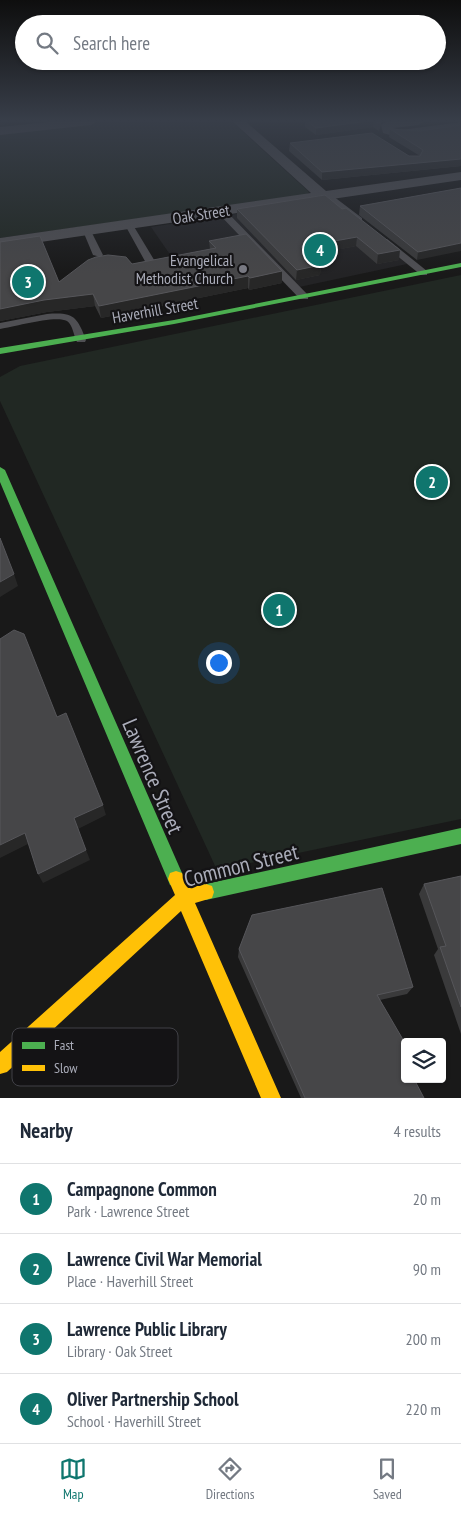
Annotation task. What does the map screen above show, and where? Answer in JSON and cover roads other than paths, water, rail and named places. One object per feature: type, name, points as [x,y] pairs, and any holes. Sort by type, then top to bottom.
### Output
[{"type":"main road","name":"Haverhill Street","points":[[0,351],[81,340],[461,265]]},
{"type":"main road","name":"Lawrence Street","points":[[0,470],[271,1098]]},
{"type":"main road","name":"Common Street","points":[[41,1028],[184,897],[461,836]]},
{"type":"main road","name":"Common Street","points":[[0,1065],[12,1054]]},
{"type":"street","points":[[298,172],[325,195]]},
{"type":"street","name":"Oak Street","points":[[0,243],[461,176]]},
{"type":"lane","points":[[325,195],[364,225]]},
{"type":"lane","points":[[222,211],[304,297]]},
{"type":"lane","points":[[130,225],[151,263]]},
{"type":"lane","points":[[87,231],[98,255]]},
{"type":"lane","points":[[379,237],[424,273]]},
{"type":"lane","points":[[0,326],[52,318],[68,318],[73,321],[81,340]]},
{"type":"place","name":"Oliver Partnership School","points":[[320,250]]},
{"type":"place","name":"Evangelical Methodist Church","points":[[243,269]]},
{"type":"place","name":"Lawrence Public Library","points":[[28,282]]},
{"type":"place","name":"Lawrence Civil War Memorial","points":[[432,482]]},
{"type":"place","name":"Campagnone Common","points":[[279,610]]}]
